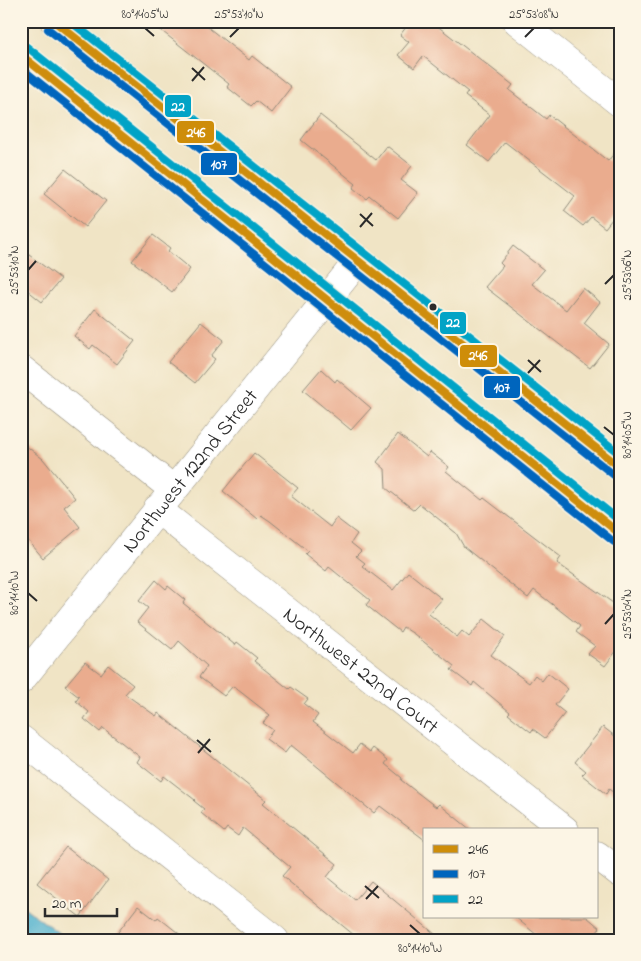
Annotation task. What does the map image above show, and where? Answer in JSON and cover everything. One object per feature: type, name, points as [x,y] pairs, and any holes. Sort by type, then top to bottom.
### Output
[{"type":"main road","points":[[54,21],[357,262],[620,467]]},
{"type":"main road","points":[[21,55],[620,534]]},
{"type":"street","points":[[518,21],[620,103]]},
{"type":"street","name":"Northwest 122nd Street","points":[[21,680],[357,262]]},
{"type":"street","name":"Northwest 22nd Court","points":[[21,369],[165,499],[563,828]]},
{"type":"street","points":[[21,739],[275,940]]},
{"type":"street","points":[[598,856],[620,873]]},
{"type":"water","points":[[21,905],[68,940],[21,940]]},
{"type":"building","points":[[149,21],[200,21],[249,60],[252,56],[291,87],[271,113],[256,101],[251,106],[227,87],[229,84]]},
{"type":"building","points":[[411,21],[431,21],[513,85],[509,90],[546,119],[549,115],[608,161],[620,146],[620,209],[605,228],[591,217],[583,226],[564,211],[575,196],[505,142],[489,162],[467,145],[490,115],[465,96],[468,92],[423,56],[414,68],[398,55],[409,42],[400,35]]},
{"type":"building","points":[[320,115],[376,160],[387,146],[412,166],[401,180],[418,193],[398,218],[370,196],[367,199],[353,188],[356,184],[301,140]]},
{"type":"building","points":[[65,169],[106,201],[85,227],[44,194]]},
{"type":"building","points":[[153,235],[170,248],[168,251],[190,269],[172,292],[132,261]]},
{"type":"building","points":[[513,246],[544,270],[532,284],[566,310],[583,288],[600,302],[584,323],[609,344],[590,368],[485,287],[503,266],[500,263]]},
{"type":"building","points":[[21,249],[61,279],[42,302],[21,285]]},
{"type":"building","points":[[95,309],[135,341],[117,364],[93,345],[90,349],[74,336]]},
{"type":"building","points":[[201,322],[224,340],[211,356],[215,359],[195,383],[168,362]]},
{"type":"building","points":[[321,369],[335,382],[337,379],[371,408],[351,430],[303,390]]},
{"type":"building","points":[[398,434],[427,457],[430,452],[449,467],[446,471],[482,500],[484,498],[561,557],[557,563],[620,608],[620,646],[605,666],[588,654],[595,646],[576,632],[580,626],[534,590],[528,598],[464,547],[456,533],[420,504],[414,510],[386,488],[385,469],[377,462]]},
{"type":"building","points":[[21,442],[43,459],[75,498],[64,507],[80,527],[43,558],[21,532]]},
{"type":"building","points":[[254,453],[298,488],[291,496],[330,527],[336,518],[357,534],[351,543],[361,551],[356,556],[365,563],[362,566],[393,590],[408,572],[442,599],[429,614],[457,637],[462,631],[469,637],[484,619],[505,636],[491,655],[529,683],[535,675],[542,681],[548,673],[568,689],[555,705],[565,713],[545,738],[533,729],[531,732],[508,714],[510,712],[474,682],[472,686],[451,670],[454,666],[414,634],[403,627],[400,632],[366,605],[370,600],[329,567],[326,571],[305,554],[308,551],[270,521],[261,515],[257,519],[223,491]]},
{"type":"building","points":[[156,580],[166,589],[168,586],[185,600],[183,603],[235,645],[237,642],[257,658],[254,661],[289,689],[291,687],[308,699],[304,704],[318,715],[313,722],[353,753],[360,744],[370,752],[373,748],[388,760],[385,764],[402,778],[401,780],[436,807],[439,804],[469,828],[423,828],[423,838],[380,806],[374,813],[291,745],[285,753],[266,739],[273,730],[263,723],[270,715],[233,686],[224,696],[199,677],[207,666],[179,641],[172,650],[137,622],[148,608],[139,601]]},
{"type":"building","points":[[85,662],[101,674],[108,665],[133,685],[125,694],[156,716],[158,713],[266,800],[263,803],[337,864],[327,877],[355,900],[371,881],[442,940],[360,940],[282,876],[290,867],[243,828],[238,836],[227,828],[224,832],[201,813],[204,809],[195,800],[164,776],[161,781],[137,762],[140,757],[103,728],[100,732],[84,719],[89,712],[76,701],[79,697],[65,686]]},
{"type":"building","points":[[603,727],[620,740],[620,798],[609,789],[606,794],[582,775],[586,771],[575,762]]},
{"type":"building","points":[[66,847],[108,880],[80,917],[37,883]]},
{"type":"building","points":[[138,906],[156,920],[158,917],[187,940],[112,940]]},
{"type":"building","points":[[516,918],[588,918],[600,928],[591,940],[543,940]]},
{"type":"transit line","name":"246","points":[[54,21],[620,467]]},
{"type":"transit line","name":"22","points":[[70,21],[620,454]]},
{"type":"transit line","name":"107","points":[[48,29],[614,475]]},
{"type":"transit line","name":"22","points":[[27,47],[620,521]]},
{"type":"transit line","name":"246","points":[[21,55],[620,534]]},
{"type":"transit line","name":"107","points":[[21,68],[614,542]]}]
